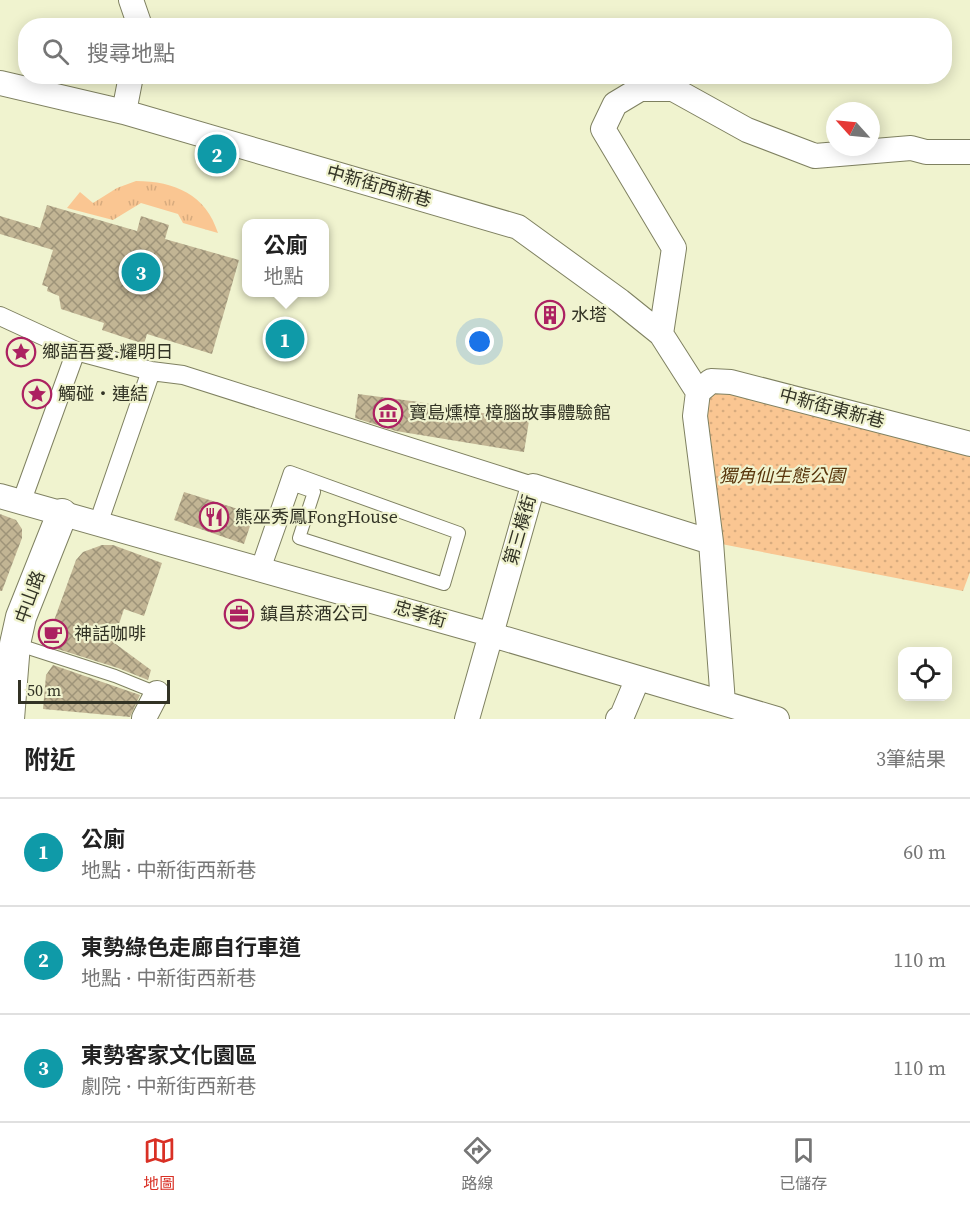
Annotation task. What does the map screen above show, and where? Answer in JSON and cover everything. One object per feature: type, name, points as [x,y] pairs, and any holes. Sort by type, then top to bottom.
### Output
[{"type":"street","points":[[131,0],[137,18]]},
{"type":"street","name":"中新街西新巷","points":[[0,84],[124,112],[518,227],[620,301],[660,334],[698,392]]},
{"type":"street","points":[[124,112],[129,84]]},
{"type":"street","points":[[660,334],[674,248],[603,129],[615,104],[640,89],[673,89],[747,130],[814,156],[911,148],[926,152],[970,152]]},
{"type":"street","points":[[0,316],[76,351],[151,371],[183,375],[533,486]]},
{"type":"street","points":[[62,514],[10,500],[76,351]]},
{"type":"street","points":[[98,524],[151,371]]},
{"type":"street","name":"中新街東新巷","points":[[698,392],[711,381],[731,382],[970,444]]},
{"type":"street","points":[[698,392],[695,416],[711,542],[724,711]]},
{"type":"street","name":"第三橫街","points":[[467,719],[489,634],[533,486],[711,542]]},
{"type":"street","name":"忠孝街","points":[[62,514],[638,678],[724,711],[777,719]]},
{"type":"street","name":"中山路","points":[[9,719],[15,644],[21,617],[62,514]]},
{"type":"street","points":[[618,719],[622,716],[638,678]]},
{"type":"street","points":[[145,719],[157,693]]},
{"type":"lane","points":[[290,472],[459,533],[444,584],[299,537],[314,492],[294,485],[261,569],[290,472]]},
{"type":"lane","points":[[15,644],[115,676],[157,693]]},
{"type":"green space","points":[[136,181],[164,184],[187,193],[206,209],[218,233],[183,223],[178,214],[141,203],[113,220],[67,208],[80,192],[93,203],[117,188]]},
{"type":"green space","name":"獨角仙生態公園","points":[[711,381],[970,444],[970,572],[963,591],[711,542],[695,416]]},
{"type":"building","points":[[47,205],[137,231],[141,216],[169,225],[165,239],[239,260],[212,354],[147,334],[144,344],[102,330],[104,323],[61,309],[59,296],[47,291],[48,287],[42,285],[53,250],[0,234],[0,216],[40,228]]},
{"type":"building","name":"水塔","points":[[546,306],[554,306],[559,311],[557,322],[546,324],[541,319],[541,311]]},
{"type":"building","points":[[286,317],[300,323],[306,337],[300,351],[286,357],[272,351],[266,337],[272,323]]},
{"type":"building","points":[[358,394],[529,421],[524,452],[396,431],[355,418]]},
{"type":"building","name":"熊巫秀鳳FongHouse","points":[[184,492],[254,514],[244,544],[174,520]]},
{"type":"building","points":[[0,514],[16,520],[22,529],[22,538],[2,591],[0,591]]},
{"type":"building","points":[[102,545],[113,545],[162,563],[144,616],[124,609],[113,642],[151,670],[148,680],[48,646],[48,637],[76,560],[83,552]]},
{"type":"building","points":[[53,665],[140,695],[130,717],[43,709],[46,675]]},
{"type":"place","name":"東勢綠色走廊自行車道","points":[[217,154]]},
{"type":"place","name":"東勢客家文化園區","points":[[141,272]]},
{"type":"place","name":"水塔","points":[[550,315]]},
{"type":"place","name":"公廁","points":[[285,339]]},
{"type":"place","name":"鄉語吾愛.耀明日","points":[[21,352]]},
{"type":"place","name":"觸碰‧連結","points":[[37,394]]},
{"type":"place","name":"寶島燻樟 樟腦故事體驗館","points":[[388,413]]},
{"type":"place","name":"熊巫秀鳳FongHouse","points":[[214,517]]},
{"type":"place","name":"鎮昌菸酒公司","points":[[239,614]]},
{"type":"place","name":"神話咖啡","points":[[53,634]]}]
